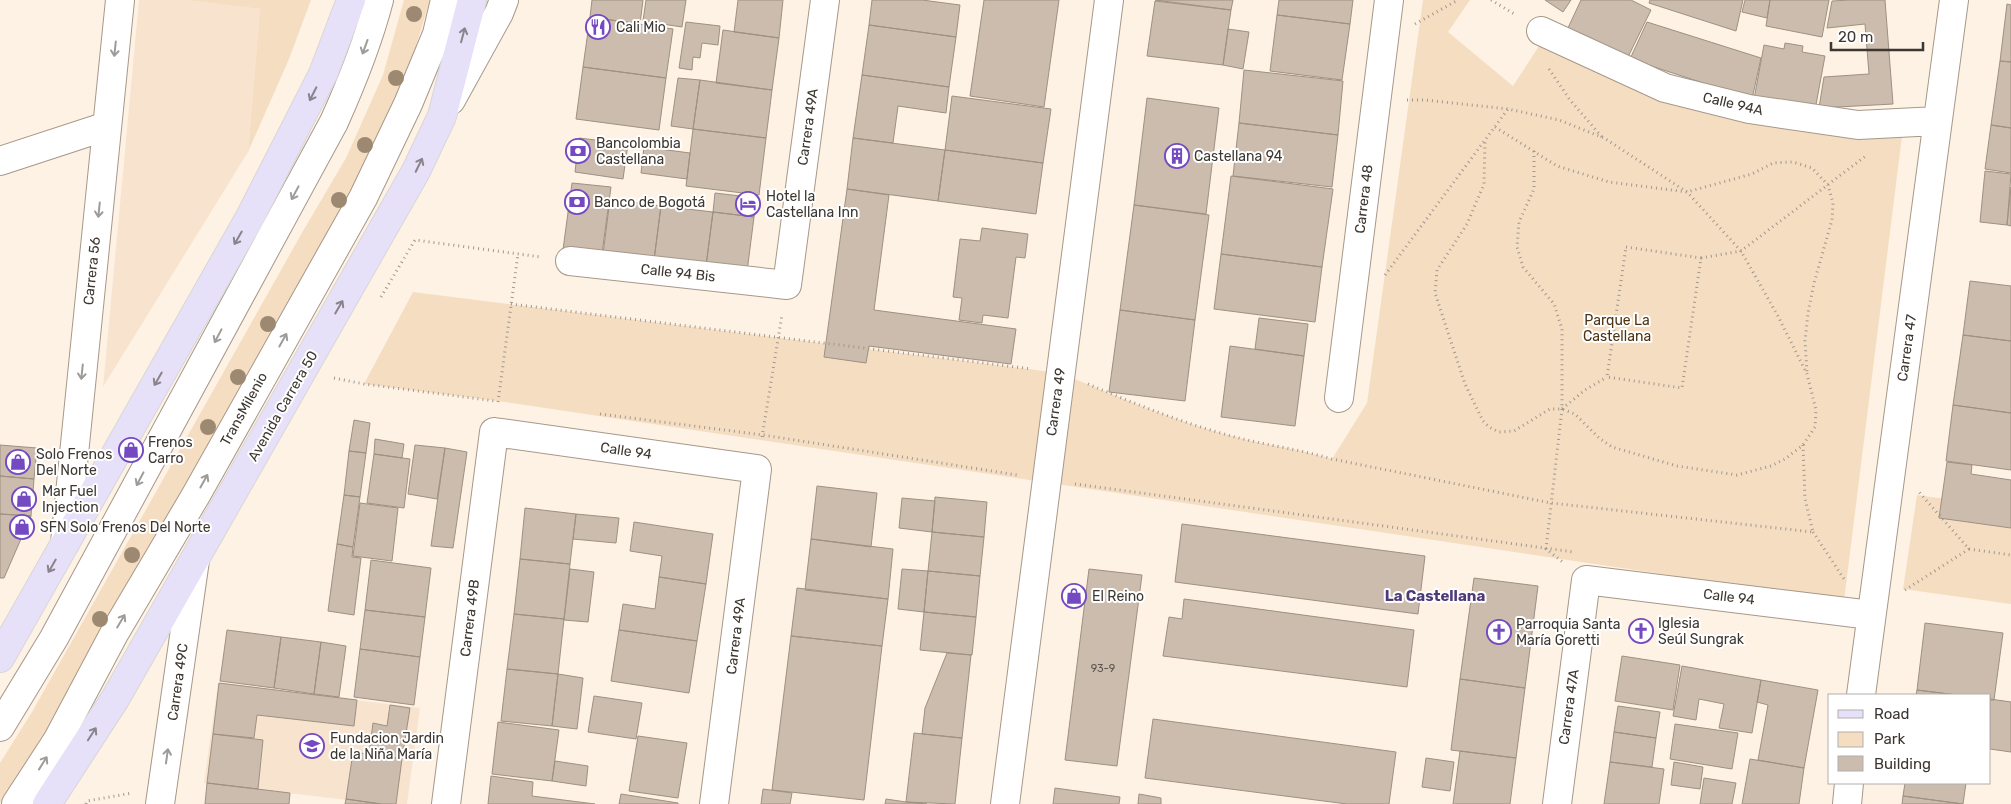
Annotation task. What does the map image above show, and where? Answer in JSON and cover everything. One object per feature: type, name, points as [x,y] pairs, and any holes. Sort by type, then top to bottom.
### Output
[{"type":"main road","points":[[0,658],[249,219],[323,74],[352,0]]},
{"type":"main road","points":[[442,116],[472,0]]},
{"type":"main road","name":"Avenida Carrera 50","points":[[47,804],[115,698],[195,560],[416,171],[442,116]]},
{"type":"street","name":"Carrera 56","points":[[65,543],[120,0]]},
{"type":"street","points":[[0,727],[54,638],[334,122],[352,84],[371,30],[379,0]]},
{"type":"street","name":"TransMilenio","points":[[16,804],[57,741],[115,632],[196,495],[363,198],[437,34],[445,0]]},
{"type":"street","name":"Avenida Carrera 50","points":[[442,116],[499,13],[504,0]]},
{"type":"street","name":"Carrera 49A","points":[[787,285],[825,0]]},
{"type":"street","name":"Carrera 49","points":[[1005,804],[1109,0]]},
{"type":"street","name":"Carrera 48","points":[[1339,398],[1389,0]]},
{"type":"street","name":"Carrera 47","points":[[1861,694],[1954,0]]},
{"type":"street","name":"Calle 94A","points":[[1541,31],[1665,88],[1749,109],[1858,125],[1937,121]]},
{"type":"street","points":[[0,161],[107,126]]},
{"type":"street","name":"Calle 94 Bis","points":[[570,261],[787,285]]},
{"type":"street","name":"Calle 94","points":[[494,432],[757,469]]},
{"type":"street","name":"Carrera 49B","points":[[446,804],[494,432]]},
{"type":"street","name":"Carrera 49A","points":[[714,804],[757,469]]},
{"type":"street","name":"Carrera 49C","points":[[161,796],[195,560]]},
{"type":"street","name":"Calle 94","points":[[1586,580],[1871,615]]},
{"type":"street","name":"Carrera 47A","points":[[1557,804],[1586,580]]},
{"type":"street","points":[[1846,804],[1849,784]]},
{"type":"path","points":[[1384,40],[1458,0]]},
{"type":"path","points":[[1541,31],[1542,48],[1547,65],[1557,83],[1604,138]]},
{"type":"path","points":[[1376,101],[1425,100],[1508,109],[1559,120],[1604,138],[1687,192],[1742,251],[1807,374]]},
{"type":"path","points":[[1384,277],[1508,109]]},
{"type":"path","points":[[1485,142],[1484,184],[1466,224],[1437,270],[1435,293],[1473,403],[1483,421],[1489,427],[1498,432],[1514,430],[1550,409],[1562,409],[1575,414],[1599,438],[1612,447],[1655,461],[1698,470],[1737,475],[1755,472],[1785,459],[1804,445],[1815,427],[1816,410],[1807,374],[1805,341],[1814,283],[1832,220],[1833,203],[1828,184],[1812,168],[1802,164],[1783,162],[1774,163],[1752,174],[1687,192],[1609,182],[1557,166],[1495,127]]},
{"type":"path","points":[[1534,151],[1534,189],[1518,222],[1517,247],[1523,267],[1535,283],[1550,297],[1562,329],[1562,409],[1546,549]]},
{"type":"path","points":[[1607,377],[1626,247],[1701,258],[1742,251],[1870,154]]},
{"type":"path","points":[[377,305],[415,240],[570,261]]},
{"type":"path","points":[[494,432],[518,254]]},
{"type":"path","points":[[1562,409],[1585,390],[1607,377],[1682,388],[1701,258]]},
{"type":"path","points":[[757,469],[787,285]]},
{"type":"path","points":[[511,304],[1060,373],[1147,409],[1242,438],[1301,450],[1341,461],[1550,503],[1813,532]]},
{"type":"path","points":[[338,370],[334,378],[364,384],[498,401]]},
{"type":"path","points":[[596,414],[763,435],[1046,480],[1575,552]]},
{"type":"path","points":[[1804,445],[1805,499],[1813,532],[1848,585],[1838,584]]},
{"type":"path","points":[[1917,490],[1969,549],[2011,556]]},
{"type":"path","points":[[1901,592],[1969,549]]},
{"type":"path","points":[[86,804],[87,801],[161,796]]},
{"type":"shaded area","points":[[139,0],[187,0],[260,9],[248,152],[103,387]]},
{"type":"shaded area","name":"Fundacion Jardin de la Niña María","points":[[218,683],[420,708],[407,804],[381,804],[204,783]]},
{"type":"green space","points":[[187,0],[311,0],[289,59],[248,152],[260,9]]},
{"type":"green space","points":[[404,0],[430,0],[405,81],[365,169],[52,725],[0,803],[0,763],[32,712],[346,158],[383,75]]},
{"type":"green space","name":"Parque La Castellana","points":[[1423,0],[1470,0],[1448,32],[1513,86],[1539,46],[1712,112],[1903,128],[1844,601],[498,401],[364,384],[413,292],[1060,373],[1196,426],[1243,439],[1332,459],[1367,403]]},
{"type":"green space","points":[[1917,495],[2011,508],[2011,604],[1903,589]]},
{"type":"building","points":[[592,0],[643,0],[640,24],[590,17]]},
{"type":"building","points":[[646,0],[686,0],[682,27],[643,21]]},
{"type":"building","points":[[738,0],[783,0],[779,38],[734,32]]},
{"type":"building","points":[[872,0],[922,0],[960,5],[956,37],[869,25]]},
{"type":"building","points":[[984,0],[1059,0],[1044,107],[970,96]]},
{"type":"building","points":[[1155,0],[1233,0],[1231,10]]},
{"type":"building","points":[[1279,0],[1353,0],[1350,24],[1277,15]]},
{"type":"building","points":[[1545,0],[1571,0],[1563,12]]},
{"type":"building","points":[[1581,0],[1631,0],[1651,10],[1627,59],[1567,30]]},
{"type":"building","points":[[1650,0],[1743,0],[1736,31],[1649,3]]},
{"type":"building","points":[[1745,0],[1770,0],[1767,18],[1742,12]]},
{"type":"building","points":[[1770,0],[1829,0],[1822,37],[1766,26]]},
{"type":"building","points":[[1885,0],[1893,104],[1819,108],[1824,77],[1869,74],[1865,24],[1827,28],[1832,1]]},
{"type":"building","points":[[1155,1],[1231,10],[1223,65],[1147,56]]},
{"type":"building","points":[[2007,4],[2011,5],[2011,62],[2000,61]]},
{"type":"building","points":[[1277,15],[1350,24],[1342,80],[1270,71]]},
{"type":"building","points":[[590,17],[673,29],[666,78],[583,67]]},
{"type":"building","points":[[686,22],[720,26],[718,45],[702,43],[700,58],[693,57],[692,70],[679,68]]},
{"type":"building","points":[[1647,22],[1761,58],[1752,99],[1630,59]]},
{"type":"building","points":[[869,25],[956,37],[949,87],[862,75]]},
{"type":"building","points":[[1228,29],[1249,32],[1243,69],[1223,65]]},
{"type":"building","points":[[723,30],[779,38],[772,90],[716,83]]},
{"type":"building","points":[[1785,43],[1803,46],[1802,52],[1825,56],[1815,110],[1754,99],[1764,45],[1784,49]]},
{"type":"building","points":[[2000,61],[2011,62],[2011,128],[1991,125]]},
{"type":"building","points":[[583,67],[666,78],[659,130],[576,119]]},
{"type":"building","points":[[1244,70],[1343,81],[1338,135],[1239,123]]},
{"type":"building","points":[[862,75],[949,87],[946,113],[898,106],[893,143],[853,138]]},
{"type":"building","points":[[678,78],[700,80],[693,129],[671,126]]},
{"type":"building","points":[[700,80],[772,90],[766,138],[693,129]]},
{"type":"building","points":[[952,96],[1051,109],[1043,163],[945,150]]},
{"type":"building","name":"Castellana 94","points":[[1147,98],[1219,108],[1206,214],[1134,205]]},
{"type":"building","points":[[1239,123],[1338,135],[1332,187],[1233,176]]},
{"type":"building","points":[[1991,125],[2011,128],[2011,173],[1985,169]]},
{"type":"building","points":[[693,129],[766,138],[759,195],[686,186]]},
{"type":"building","points":[[579,138],[628,144],[623,179],[575,172]]},
{"type":"building","points":[[853,138],[945,150],[938,201],[847,189]]},
{"type":"building","points":[[644,147],[690,153],[687,179],[641,173]]},
{"type":"building","points":[[945,150],[1043,163],[1036,214],[938,201]]},
{"type":"building","points":[[1985,171],[2011,174],[2007,225],[1980,222]]},
{"type":"building","points":[[1231,176],[1333,189],[1322,267],[1221,254]]},
{"type":"building","points":[[572,183],[611,187],[601,261],[562,257]]},
{"type":"building","points":[[2011,187],[2011,226],[2007,225]]},
{"type":"building","points":[[847,189],[889,195],[874,310],[1016,329],[1011,364],[869,346],[866,363],[824,357]]},
{"type":"building","points":[[715,193],[757,198],[754,217],[713,212]]},
{"type":"building","points":[[610,199],[661,206],[654,260],[603,254]]},
{"type":"building","points":[[1134,205],[1209,215],[1195,320],[1120,310]]},
{"type":"building","points":[[661,206],[713,212],[706,266],[654,260]]},
{"type":"building","points":[[713,212],[754,217],[747,272],[706,266]]},
{"type":"building","points":[[982,228],[1028,234],[1025,258],[1016,257],[1008,318],[983,315],[982,323],[959,320],[962,298],[953,297],[960,239],[980,241]]},
{"type":"building","points":[[1221,254],[1322,267],[1315,322],[1214,309]]},
{"type":"building","points":[[1970,281],[2011,286],[2011,341],[1963,335]]},
{"type":"building","points":[[1120,310],[1195,320],[1185,401],[1109,392]]},
{"type":"building","points":[[1259,318],[1308,324],[1304,356],[1255,349]]},
{"type":"building","points":[[1963,335],[2011,341],[2011,413],[1953,405]]},
{"type":"building","points":[[1230,346],[1304,356],[1295,426],[1221,417]]},
{"type":"building","points":[[1953,405],[2011,413],[2011,470],[1946,461]]},
{"type":"building","points":[[354,420],[370,423],[366,453],[349,451]]},
{"type":"building","points":[[375,439],[404,444],[402,458],[374,454]]},
{"type":"building","name":"Solo Frenos Del Norte","points":[[0,445],[37,448],[34,479],[0,476]]},
{"type":"building","points":[[415,445],[445,448],[437,499],[408,494]]},
{"type":"building","points":[[445,448],[467,452],[453,548],[431,546]]},
{"type":"building","points":[[349,451],[366,453],[360,497],[344,495]]},
{"type":"building","points":[[374,454],[410,459],[404,508],[367,503]]},
{"type":"building","points":[[1947,462],[1972,465],[1971,474],[2011,480],[2011,528],[1939,518]]},
{"type":"building","points":[[0,476],[34,479],[31,516],[0,514]]},
{"type":"building","points":[[817,486],[877,493],[871,547],[811,539]]},
{"type":"building","points":[[344,495],[360,497],[353,547],[337,544]]},
{"type":"building","points":[[935,497],[987,502],[984,537],[932,532]]},
{"type":"building","points":[[902,498],[935,501],[932,532],[899,528]]},
{"type":"building","points":[[360,503],[398,508],[392,561],[353,556]]},
{"type":"building","points":[[525,508],[576,514],[570,564],[520,559]]},
{"type":"building","points":[[0,514],[31,516],[4,578],[0,578]]},
{"type":"building","points":[[576,514],[619,518],[616,543],[573,539]]},
{"type":"building","points":[[634,522],[713,534],[706,584],[659,577],[662,556],[630,551]]},
{"type":"building","points":[[1182,524],[1425,556],[1418,614],[1175,582]]},
{"type":"building","points":[[932,532],[984,537],[980,576],[928,571]]},
{"type":"building","points":[[811,539],[893,549],[888,599],[805,590]]},
{"type":"building","points":[[337,544],[353,547],[352,557],[361,558],[354,615],[328,611]]},
{"type":"building","points":[[520,559],[570,564],[564,619],[514,614]]},
{"type":"building","points":[[371,560],[431,568],[425,617],[365,610]]},
{"type":"building","points":[[570,569],[594,572],[588,622],[564,620]]},
{"type":"building","points":[[902,569],[928,571],[924,612],[898,609]]},
{"type":"building","points":[[1089,569],[1142,575],[1117,766],[1065,760]]},
{"type":"building","points":[[928,571],[980,576],[976,617],[924,612]]},
{"type":"building","points":[[659,577],[706,584],[697,641],[619,630],[623,604],[655,609]]},
{"type":"building","name":"Parroquia Santa María Goretti","points":[[1474,578],[1538,586],[1525,688],[1460,679]]},
{"type":"building","points":[[797,588],[888,599],[882,646],[791,636]]},
{"type":"building","points":[[1184,599],[1414,630],[1407,687],[1163,656],[1169,617],[1182,619]]},
{"type":"building","points":[[365,610],[425,617],[420,657],[360,649]]},
{"type":"building","points":[[924,612],[976,617],[972,655],[920,650]]},
{"type":"building","points":[[514,614],[564,619],[558,674],[507,669]]},
{"type":"building","points":[[1925,623],[2003,633],[1994,700],[1991,700],[1991,694],[1949,694],[1917,690]]},
{"type":"building","points":[[227,630],[281,637],[274,688],[220,681]]},
{"type":"building","points":[[619,630],[697,641],[689,693],[611,681]]},
{"type":"building","points":[[791,636],[882,646],[864,800],[772,790]]},
{"type":"building","points":[[281,637],[321,642],[314,694],[274,688]]},
{"type":"building","points":[[321,642],[346,646],[339,697],[314,694]]},
{"type":"building","points":[[360,649],[420,657],[414,705],[354,697]]},
{"type":"building","points":[[947,653],[971,655],[962,738],[922,734],[925,708]]},
{"type":"building","points":[[1622,656],[1680,665],[1673,710],[1615,701]]},
{"type":"building","points":[[1682,666],[1761,680],[1752,733],[1719,728],[1724,704],[1699,699],[1696,720],[1673,716]]},
{"type":"building","points":[[507,669],[558,674],[552,726],[501,721]]},
{"type":"building","points":[[558,674],[583,678],[577,729],[552,726]]},
{"type":"building","points":[[1460,679],[1525,688],[1516,758],[1451,750]]},
{"type":"building","points":[[1761,680],[1818,690],[1804,768],[1758,760],[1768,705],[1757,702]]},
{"type":"building","points":[[219,683],[357,700],[354,726],[257,715],[254,738],[213,734]]},
{"type":"building","points":[[1917,690],[1949,694],[1916,694]]},
{"type":"building","points":[[594,696],[642,703],[636,739],[588,732]]},
{"type":"building","points":[[1991,699],[2011,702],[2011,752],[1991,749]]},
{"type":"building","points":[[390,705],[410,708],[402,759],[369,754],[373,723],[387,726]]},
{"type":"building","points":[[1618,706],[1660,712],[1656,738],[1614,732]]},
{"type":"building","points":[[1153,719],[1396,752],[1389,804],[1347,804],[1145,778]]},
{"type":"building","points":[[498,722],[559,730],[552,781],[492,774]]},
{"type":"building","points":[[1675,724],[1738,733],[1732,769],[1670,759]]},
{"type":"building","points":[[1614,732],[1656,738],[1652,767],[1610,762]]},
{"type":"building","points":[[914,733],[962,738],[955,804],[906,802]]},
{"type":"building","points":[[213,734],[263,740],[258,789],[207,783]]},
{"type":"building","points":[[638,736],[687,743],[678,798],[629,791]]},
{"type":"building","points":[[1460,751],[1516,758],[1510,804],[1453,804]]},
{"type":"building","points":[[353,752],[402,759],[396,804],[346,799]]},
{"type":"building","points":[[1426,758],[1454,762],[1450,791],[1422,787]]},
{"type":"building","points":[[1750,759],[1804,768],[1799,804],[1742,804]]},
{"type":"building","points":[[555,761],[588,766],[586,786],[552,781]]},
{"type":"building","points":[[1610,762],[1664,769],[1659,804],[1604,804]]},
{"type":"building","points":[[1674,762],[1703,767],[1700,789],[1671,785]]},
{"type":"building","points":[[491,776],[533,782],[532,796],[595,804],[488,804]]},
{"type":"building","points":[[1704,778],[1736,783],[1732,804],[1700,804]]},
{"type":"building","points":[[207,783],[290,793],[289,804],[205,804]]},
{"type":"building","points":[[1905,784],[1966,784],[1963,804],[1903,796]]},
{"type":"building","points":[[1055,788],[1120,797],[1119,804],[1053,804]]},
{"type":"building","points":[[763,789],[792,793],[790,804],[761,804]]},
{"type":"building","points":[[621,794],[678,803],[678,804],[619,804]]},
{"type":"building","points":[[1139,794],[1161,798],[1161,804],[1138,804]]},
{"type":"building","points":[[1903,796],[1963,804],[1902,804]]},
{"type":"building","points":[[346,799],[381,804],[345,804]]},
{"type":"building","points":[[886,799],[906,802],[927,804],[885,804]]},
{"type":"place","name":"Cali Mio","points":[[598,27]]},
{"type":"place","name":"Bancolombia Castellana","points":[[578,151]]},
{"type":"place","name":"Castellana 94","points":[[1177,156]]},
{"type":"place","name":"Banco de Bogotá","points":[[577,202]]},
{"type":"place","name":"Hotel la Castellana Inn","points":[[748,204]]},
{"type":"place","name":"Frenos Carro","points":[[131,450]]},
{"type":"place","name":"Solo Frenos Del Norte","points":[[18,462]]},
{"type":"place","name":"Mar Fuel Injection","points":[[24,499]]},
{"type":"place","name":"SFN Solo Frenos Del Norte","points":[[22,527]]},
{"type":"place","name":"El Reino","points":[[1074,596]]},
{"type":"place","name":"Iglesia Seúl Sungrak","points":[[1641,631]]},
{"type":"place","name":"Parroquia Santa María Goretti","points":[[1499,632]]},
{"type":"place","name":"Fundacion Jardin de la Niña María","points":[[312,746]]},
{"type":"district","name":"La Castellana","points":[[1435,596]]}]
